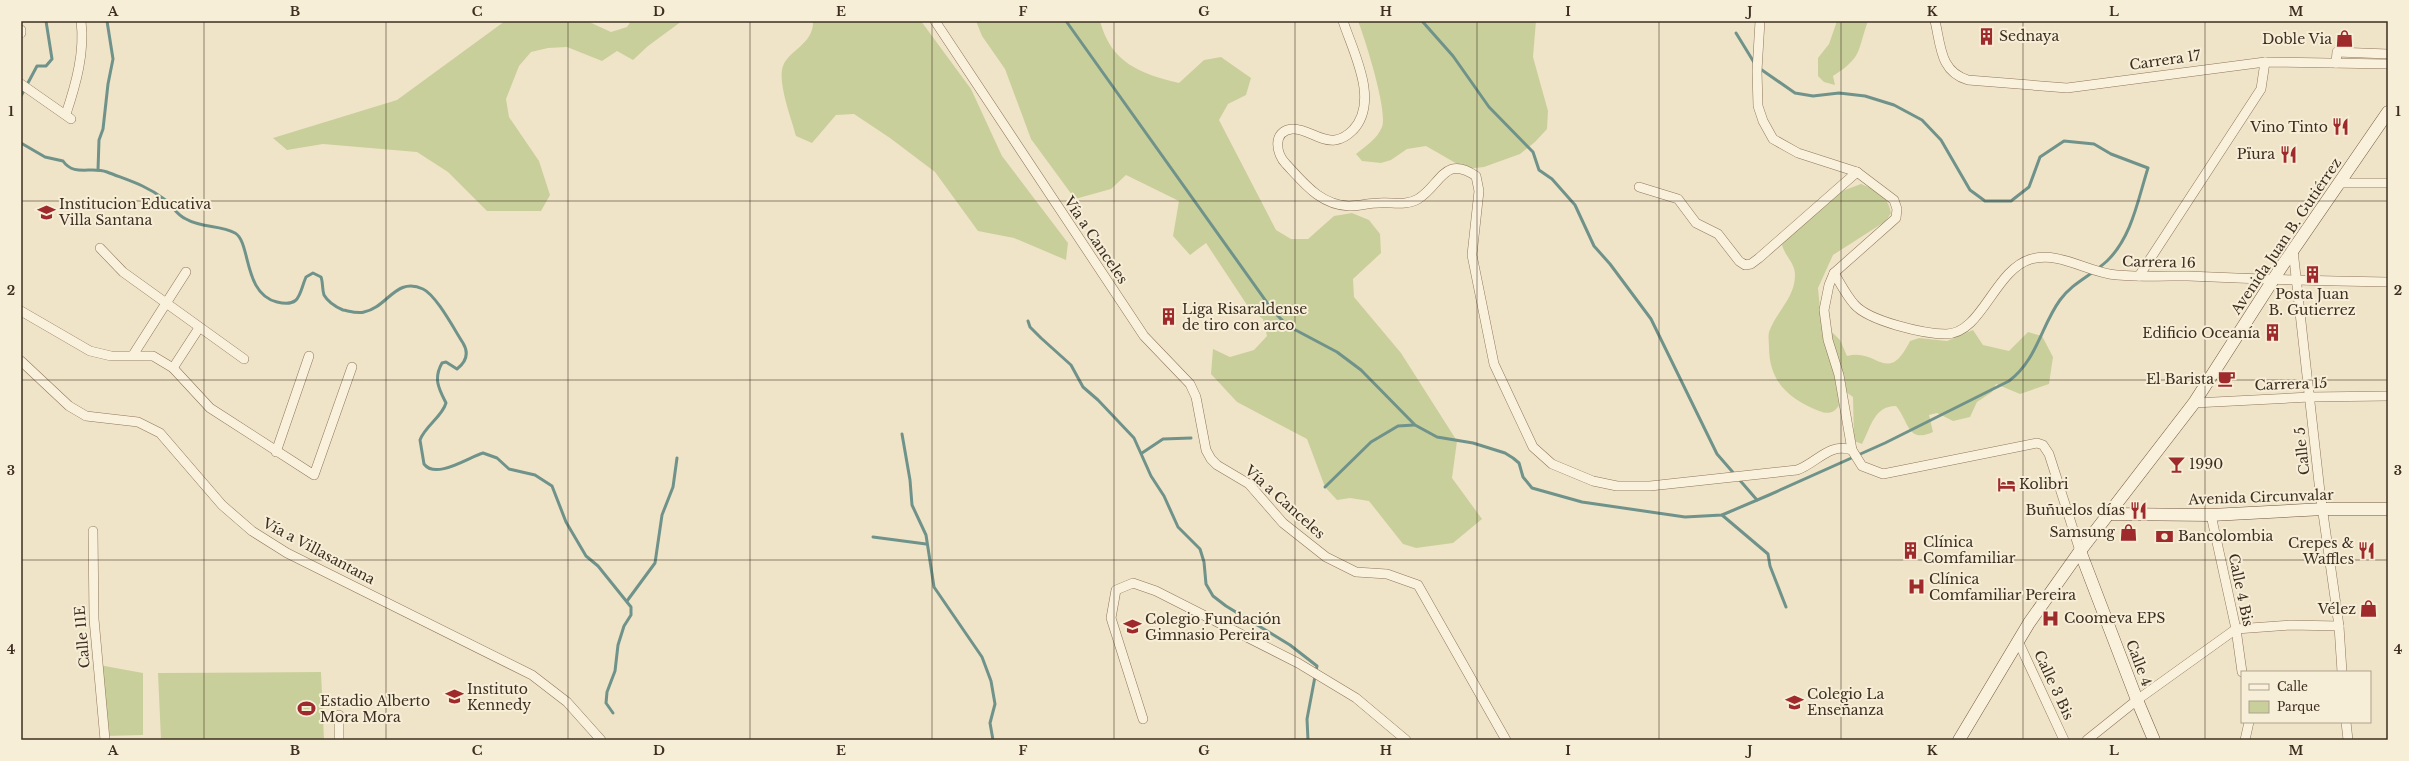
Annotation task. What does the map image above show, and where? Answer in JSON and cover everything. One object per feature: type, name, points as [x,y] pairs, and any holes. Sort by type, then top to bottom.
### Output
[{"type":"main road","name":"Avenida Juan B. Gutiérrez","points":[[2110,514],[2194,403],[2293,250],[2388,112]]},
{"type":"main road","points":[[2134,483],[2129,500],[2136,514]]},
{"type":"main road","name":"Avenida Circunvalar","points":[[2110,514],[2211,515],[2324,509],[2388,509]]},
{"type":"main road","points":[[1960,740],[2018,641],[2080,551],[2110,514]]},
{"type":"main road","name":"Calle 4","points":[[2080,551],[2137,700],[2154,740]]},
{"type":"street","points":[[21,84],[68,116],[80,57],[83,35],[81,21]]},
{"type":"street","name":"Vía a Canceles","points":[[935,21],[1144,336],[1190,384],[1196,397],[1206,450],[1210,459],[1217,465],[1249,484],[1283,523],[1331,560],[1356,572],[1387,574],[1418,585],[1506,740]]},
{"type":"street","points":[[1342,21],[1363,85],[1365,100],[1359,121],[1348,136],[1336,140],[1329,140],[1300,129],[1290,130],[1279,138],[1277,145],[1279,156],[1318,196],[1336,205],[1405,203],[1418,199],[1440,175],[1453,168],[1466,169],[1476,176],[1479,191],[1472,255],[1494,364],[1534,447],[1552,464],[1594,481],[1618,486],[1650,486],[1797,470],[1807,466],[1833,449],[1844,447],[1852,450]]},
{"type":"street","points":[[1760,21],[1756,71],[1758,106],[1773,139],[1798,153],[1857,172],[1894,200],[1897,209],[1896,218],[1834,273],[1829,285],[1824,310],[1828,340],[1840,375],[1852,450],[1862,466],[1883,474],[2037,444],[2043,445],[2049,454],[2080,551]]},
{"type":"street","name":"Carrera 17","points":[[1935,21],[1945,61],[1950,70],[1957,76],[1968,80],[2067,88],[2265,62],[2388,64]]},
{"type":"street","points":[[2336,64],[2338,52],[2388,54]]},
{"type":"street","points":[[2139,276],[2261,89],[2265,62]]},
{"type":"street","points":[[1639,187],[1678,199],[1696,223],[1718,234],[1739,261],[1745,265],[1751,264],[1759,258],[1857,172]]},
{"type":"street","points":[[2339,183],[2388,183]]},
{"type":"street","points":[[100,248],[123,272],[199,328],[244,358]]},
{"type":"street","name":"Calle 5","points":[[2293,250],[2339,626],[2342,671]]},
{"type":"street","name":"Carrera 16","points":[[1834,273],[1854,305],[1874,317],[1931,333],[1956,333],[1964,329],[1982,309],[2011,270],[2030,259],[2053,258],[2116,275],[2388,282]]},
{"type":"street","points":[[133,356],[186,272]]},
{"type":"street","points":[[21,311],[90,351],[110,356],[153,356],[173,368],[210,408],[276,452],[314,475],[352,367]]},
{"type":"street","points":[[173,368],[199,328]]},
{"type":"street","points":[[276,452],[309,356]]},
{"type":"street","name":"Vía a Villasantana","points":[[21,361],[65,402],[86,416],[138,422],[160,433],[222,506],[252,531],[275,546],[532,675],[567,702],[601,740]]},
{"type":"street","name":"Carrera 15","points":[[2194,403],[2310,397],[2388,396]]},
{"type":"street","name":"Calle 4 Bis","points":[[2211,515],[2236,629],[2242,671]]},
{"type":"street","name":"Calle 11E","points":[[93,532],[94,619],[105,740]]},
{"type":"street","points":[[1143,720],[1111,618],[1116,590],[1133,582],[1156,591],[1298,663],[1356,698],[1406,740]]},
{"type":"street","points":[[2087,740],[2137,700],[2236,629],[2290,624],[2339,626]]},
{"type":"street","name":"Calle 3 Bis","points":[[2018,641],[2064,740]]},
{"type":"street","points":[[339,715],[339,740]]},
{"type":"street","points":[[2245,740],[2249,723]]},
{"type":"street","points":[[2346,723],[2348,740]]},
{"type":"green space","points":[[505,21],[587,21],[611,32],[627,27],[631,21],[682,21],[648,46],[633,60],[617,51],[602,61],[567,47],[548,48],[531,52],[519,66],[506,99],[509,117],[539,161],[550,195],[541,211],[487,211],[448,172],[417,152],[323,144],[287,150],[273,138],[397,100]]},
{"type":"green space","points":[[813,21],[921,21],[971,89],[1002,156],[1068,243],[1066,260],[1014,238],[978,231],[935,172],[890,138],[854,114],[836,115],[812,143],[796,136],[783,91],[783,66],[790,55],[806,41],[810,35]]},
{"type":"green space","points":[[976,21],[1100,21],[1105,35],[1120,57],[1140,71],[1179,83],[1204,60],[1221,57],[1251,78],[1246,95],[1228,104],[1219,120],[1276,230],[1291,239],[1308,239],[1334,216],[1352,213],[1369,220],[1380,234],[1381,253],[1353,279],[1354,297],[1401,353],[1457,441],[1452,478],[1482,519],[1453,543],[1416,548],[1403,544],[1369,501],[1350,498],[1337,500],[1325,487],[1307,439],[1237,402],[1211,374],[1213,349],[1230,357],[1254,350],[1267,336],[1263,319],[1249,308],[1206,243],[1190,255],[1173,236],[1179,201],[1126,175],[1111,189],[1075,199],[1031,139],[1005,69],[982,36]]},
{"type":"green space","points":[[1358,21],[1536,21],[1533,57],[1548,111],[1547,129],[1535,142],[1520,154],[1484,167],[1466,169],[1426,146],[1407,149],[1391,160],[1381,163],[1362,161],[1356,154],[1377,135],[1382,127],[1383,119],[1382,106],[1375,75]]},
{"type":"green space","points":[[1837,21],[1868,21],[1858,53],[1850,64],[1833,76],[1835,85],[1824,82],[1818,76],[1818,58],[1829,44]]},
{"type":"green space","points":[[1861,184],[1881,194],[1890,207],[1891,213],[1886,221],[1833,255],[1818,288],[1820,309],[1827,327],[1840,340],[1847,356],[1867,356],[1888,364],[1895,361],[1902,354],[1910,341],[1919,338],[1947,341],[1973,330],[1983,345],[2009,351],[2028,332],[2042,336],[2053,357],[2049,384],[2020,394],[1996,384],[1992,392],[1977,402],[1970,417],[1953,421],[1937,413],[1929,415],[1933,432],[1924,435],[1913,433],[1896,406],[1889,407],[1878,414],[1874,419],[1862,444],[1854,441],[1853,397],[1846,392],[1837,409],[1830,413],[1825,413],[1799,401],[1783,388],[1773,370],[1770,359],[1769,338],[1769,332],[1772,325],[1789,298],[1794,283],[1795,271],[1782,245],[1786,237],[1801,227],[1826,197]]},
{"type":"green space","points":[[99,665],[143,673],[143,735],[105,736]]},
{"type":"green space","points":[[321,672],[324,740],[161,740],[158,673]]},
{"type":"waterway","points":[[21,96],[37,66],[46,66],[52,59],[46,21]]},
{"type":"waterway","points":[[98,170],[99,140],[103,129],[108,84],[113,59],[107,21]]},
{"type":"waterway","points":[[1066,21],[1273,311],[1288,326],[1337,352],[1361,370],[1415,425],[1437,437],[1473,443],[1505,453],[1513,458],[1519,463],[1523,477],[1532,488],[1582,502],[1685,517],[1722,515],[1885,443],[2009,381],[2026,363],[2060,300],[2076,284],[2107,261],[2123,241],[2133,217],[2148,168],[2111,154],[2094,144],[2064,141],[2040,157],[2029,187],[2011,201],[1985,201],[1970,190],[1941,140],[1922,120],[1894,105],[1865,96],[1839,93],[1813,96],[1795,93],[1759,68]]},
{"type":"waterway","points":[[1422,21],[1453,56],[1489,107],[1533,152],[1539,170],[1552,179],[1575,205],[1594,246],[1610,264],[1651,319],[1717,454],[1757,500]]},
{"type":"waterway","points":[[1736,33],[1755,64]]},
{"type":"waterway","points":[[21,143],[45,157],[63,161],[72,169],[101,170],[136,183],[164,199],[182,217],[198,224],[229,230],[235,233],[240,238],[244,246],[249,268],[258,289],[266,297],[277,302],[291,303],[295,301],[300,294],[306,277],[313,273],[321,277],[324,295],[332,304],[340,309],[354,312],[362,313],[372,309],[392,294],[406,287],[414,286],[428,292],[450,321],[463,343],[466,350],[466,357],[457,369],[446,362],[442,363],[439,369],[437,379],[438,384],[446,403],[441,413],[422,435],[420,440],[424,464],[429,468],[436,470],[444,469],[483,453],[497,458],[509,469],[535,475],[552,486],[566,522],[586,556],[598,566],[631,607],[631,615],[624,626],[618,645],[615,671],[607,692],[606,703],[613,713]]},
{"type":"waterway","points":[[1028,321],[1030,327],[1071,365],[1083,387],[1098,400],[1134,438],[1151,476],[1164,496],[1178,527],[1200,549],[1204,562],[1206,584],[1213,596],[1226,606],[1290,645],[1317,666],[1307,719],[1308,740]]},
{"type":"waterway","points":[[1325,487],[1371,442],[1398,426],[1414,425]]},
{"type":"waterway","points":[[902,434],[910,480],[912,505],[926,535],[934,587],[982,657],[991,681],[995,704],[990,723],[993,740]]},
{"type":"waterway","points":[[1142,453],[1163,439],[1191,438]]},
{"type":"waterway","points":[[627,601],[655,563],[662,515],[673,487],[677,458]]},
{"type":"waterway","points":[[1722,515],[1768,554],[1770,566],[1786,607]]},
{"type":"waterway","points":[[873,537],[926,544]]},
{"type":"place","name":"Sednaya","points":[[1986,36]]},
{"type":"place","name":"Doble Via","points":[[2345,39]]},
{"type":"place","name":"Vino Tinto","points":[[2341,127]]},
{"type":"place","name":"Pïura","points":[[2288,154]]},
{"type":"place","name":"Institucion Educativa Villa Santana","points":[[46,212]]},
{"type":"place","name":"Posta Juan B. Gutierrez","points":[[2312,274]]},
{"type":"place","name":"Liga Risaraldense de tiro con arco","points":[[1169,317]]},
{"type":"place","name":"Edificio Oceanía","points":[[2273,333]]},
{"type":"place","name":"El Barista","points":[[2227,379]]},
{"type":"place","name":"1990","points":[[2176,464]]},
{"type":"place","name":"Kolibri","points":[[2006,484]]},
{"type":"place","name":"Buñuelos días","points":[[2138,510]]},
{"type":"place","name":"Samsung","points":[[2128,532]]},
{"type":"place","name":"Bancolombia","points":[[2165,536]]},
{"type":"place","name":"Clínica Comfamiliar","points":[[1910,550]]},
{"type":"place","name":"Crepes & Waffles","points":[[2367,551]]},
{"type":"place","name":"Clínica Comfamiliar Pereira","points":[[1916,587]]},
{"type":"place","name":"Vélez","points":[[2369,609]]},
{"type":"place","name":"Coomeva EPS","points":[[2051,618]]},
{"type":"place","name":"Colegio Fundación Gimnasio Pereira","points":[[1132,627]]},
{"type":"place","name":"Instituto Kennedy","points":[[454,697]]},
{"type":"place","name":"Colegio La Enseñanza","points":[[1794,702]]},
{"type":"place","name":"Estadio Alberto Mora Mora","points":[[307,709]]}]
